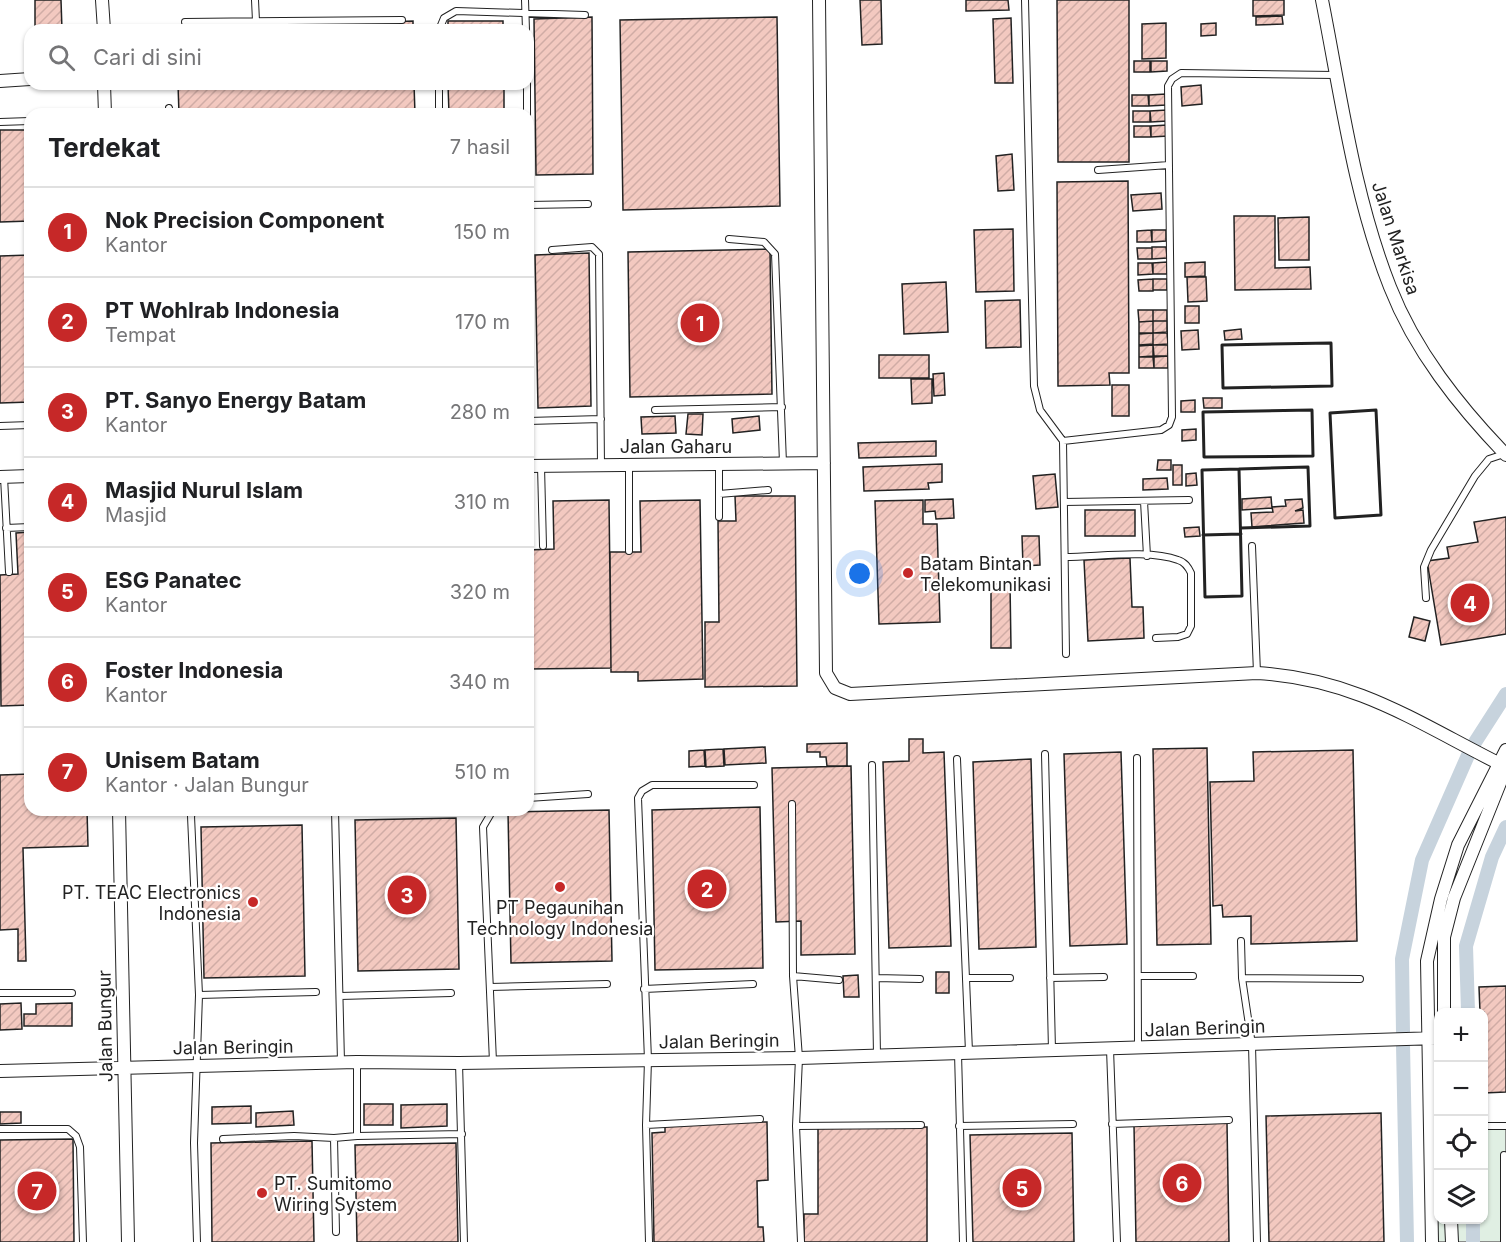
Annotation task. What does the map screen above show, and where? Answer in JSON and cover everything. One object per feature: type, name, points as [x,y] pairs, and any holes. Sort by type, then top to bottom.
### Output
[{"type":"street","points":[[102,0],[104,24]]},
{"type":"street","points":[[819,0],[826,673],[829,681],[842,693],[1257,673],[1318,680],[1372,697],[1502,766]]},
{"type":"street","name":"Jalan Markisa","points":[[1322,0],[1368,220],[1390,288],[1412,333],[1441,378],[1474,421],[1506,454]]},
{"type":"street","points":[[0,81],[24,79]]},
{"type":"street","points":[[104,90],[105,108]]},
{"type":"street","name":"Jalan Gaharu","points":[[535,466],[824,463]]},
{"type":"street","points":[[2,477],[24,476]]},
{"type":"street","points":[[1444,1008],[1444,937],[1454,898],[1506,750]]},
{"type":"street","points":[[1432,1242],[1433,1038],[1427,961],[1441,899],[1458,845],[1502,766]]},
{"type":"street","name":"Jalan Bungur","points":[[119,816],[128,1242]]},
{"type":"street","name":"Jalan Beringin","points":[[0,1071],[357,1062],[494,1063],[799,1058],[1433,1038]]},
{"type":"street","points":[[1451,1224],[1452,1242]]},
{"type":"lane","points":[[255,0],[256,21]]},
{"type":"lane","points":[[525,0],[526,24]]},
{"type":"lane","points":[[1025,0],[1034,386],[1040,410],[1063,441],[1066,654]]},
{"type":"lane","points":[[442,24],[444,18],[456,11],[585,15]]},
{"type":"lane","points":[[185,22],[402,20]]},
{"type":"lane","points":[[1063,441],[1161,430],[1169,425],[1172,417],[1168,86],[1172,79],[1181,73],[1337,75]]},
{"type":"lane","points":[[439,90],[439,108]]},
{"type":"lane","points":[[527,90],[527,108]]},
{"type":"lane","points":[[0,122],[24,121]]},
{"type":"lane","points":[[1098,170],[1169,165]]},
{"type":"lane","points":[[534,206],[588,204]]},
{"type":"lane","points":[[729,239],[764,242],[775,254],[783,463]]},
{"type":"lane","points":[[552,250],[592,248],[598,254],[601,465]]},
{"type":"lane","points":[[656,410],[782,407]]},
{"type":"lane","points":[[534,422],[601,419]]},
{"type":"lane","points":[[0,426],[24,425]]},
{"type":"lane","points":[[1426,598],[1424,567],[1431,550],[1475,476],[1489,459],[1506,454]]},
{"type":"lane","points":[[628,551],[629,464]]},
{"type":"lane","points":[[719,464],[719,517]]},
{"type":"lane","points":[[535,466],[543,546]]},
{"type":"lane","points":[[2,477],[9,572]]},
{"type":"lane","points":[[719,494],[768,490]]},
{"type":"lane","points":[[1064,502],[1189,500]]},
{"type":"lane","points":[[1144,501],[1147,556]]},
{"type":"lane","points":[[6,528],[24,527]]},
{"type":"lane","points":[[1252,546],[1257,673]]},
{"type":"lane","points":[[1065,558],[1147,556],[1179,560],[1187,566],[1191,573],[1191,626],[1187,634],[1178,638],[1156,638]]},
{"type":"lane","points":[[1045,754],[1052,1051]]},
{"type":"lane","points":[[1137,758],[1138,1048]]},
{"type":"lane","points":[[957,759],[966,978],[959,1126],[963,1242]]},
{"type":"lane","points":[[872,765],[877,1055]]},
{"type":"lane","points":[[649,1242],[646,1125],[648,1060],[639,795],[652,785],[754,785]]},
{"type":"lane","points":[[534,798],[588,794]]},
{"type":"lane","points":[[792,804],[793,976],[799,1058],[796,1126],[801,1242]]},
{"type":"lane","points":[[191,816],[199,995],[195,1066],[197,1242]]},
{"type":"lane","points":[[335,816],[341,1063]]},
{"type":"lane","points":[[489,816],[483,827],[494,1063]]},
{"type":"lane","points":[[1241,941],[1242,978],[1252,1045],[1257,1242]]},
{"type":"lane","points":[[793,976],[839,980]]},
{"type":"lane","points":[[1138,976],[1193,976]]},
{"type":"lane","points":[[1050,978],[1104,977]]},
{"type":"lane","points":[[876,978],[920,979]]},
{"type":"lane","points":[[966,978],[1010,978]]},
{"type":"lane","points":[[1242,978],[1360,979]]},
{"type":"lane","points":[[490,987],[607,984]]},
{"type":"lane","points":[[644,988],[753,984]]},
{"type":"lane","points":[[199,995],[316,992]]},
{"type":"lane","points":[[0,993],[72,993]]},
{"type":"lane","points":[[340,996],[451,993]]},
{"type":"lane","points":[[1110,1049],[1117,1242]]},
{"type":"lane","points":[[357,1062],[357,1136]]},
{"type":"lane","points":[[459,1063],[464,1242]]},
{"type":"lane","points":[[646,1125],[760,1119]]},
{"type":"lane","points":[[1112,1124],[1229,1120]]},
{"type":"lane","points":[[959,1126],[1073,1124]]},
{"type":"lane","points":[[796,1126],[921,1125]]},
{"type":"lane","points":[[1488,1126],[1506,1126]]},
{"type":"lane","points":[[0,1129],[68,1129],[76,1136],[81,1147],[83,1242]]},
{"type":"lane","points":[[223,1139],[462,1134]]},
{"type":"lane","points":[[334,1138],[336,1233]]},
{"type":"lane","points":[[1503,1242],[1504,1155]]},
{"type":"green space","points":[[1506,1125],[1506,1242],[1436,1242],[1435,1224],[1488,1224],[1488,1126]]},
{"type":"green space","points":[[1432,1127],[1434,1127],[1434,1184]]},
{"type":"building","points":[[35,0],[61,0],[62,24],[35,24]]},
{"type":"building","points":[[860,0],[881,0],[882,44],[862,45]]},
{"type":"building","points":[[966,0],[1008,0],[1009,10],[966,11]]},
{"type":"building","points":[[1057,0],[1129,0],[1129,162],[1058,162]]},
{"type":"building","points":[[1253,0],[1284,0],[1284,15],[1253,16]]},
{"type":"building","points":[[1282,16],[1283,24],[1256,25],[1256,17]]},
{"type":"building","points":[[592,17],[593,174],[536,175],[534,19]]},
{"type":"building","points":[[777,17],[780,206],[623,210],[620,20]]},
{"type":"building","points":[[1011,18],[1013,83],[995,83],[993,19]]},
{"type":"building","points":[[413,21],[413,24],[324,24]]},
{"type":"building","points":[[448,21],[503,21],[503,24],[448,24]]},
{"type":"building","points":[[1166,23],[1166,58],[1142,59],[1142,24]]},
{"type":"building","points":[[1216,23],[1216,35],[1201,36],[1201,24]]},
{"type":"building","points":[[1134,61],[1150,61],[1150,72],[1134,72]]},
{"type":"building","points":[[1151,61],[1167,61],[1167,71],[1151,72]]},
{"type":"building","points":[[1201,85],[1202,104],[1182,106],[1181,87]]},
{"type":"building","points":[[178,90],[414,90],[415,108],[179,108]]},
{"type":"building","points":[[448,90],[504,90],[504,108],[449,108]]},
{"type":"building","points":[[1166,94],[1166,105],[1149,106],[1149,95]]},
{"type":"building","points":[[1132,95],[1148,95],[1149,106],[1132,106]]},
{"type":"building","points":[[1167,110],[1167,121],[1151,122],[1150,111]]},
{"type":"building","points":[[1133,111],[1150,111],[1150,122],[1133,122]]},
{"type":"building","points":[[1167,125],[1168,136],[1151,137],[1151,126]]},
{"type":"building","points":[[1134,126],[1150,126],[1151,137],[1134,137]]},
{"type":"building","points":[[0,130],[24,130],[24,221],[0,222]]},
{"type":"building","points":[[1012,154],[1014,190],[998,191],[996,156]]},
{"type":"building","points":[[1128,181],[1129,373],[1109,373],[1110,385],[1058,386],[1057,182]]},
{"type":"building","points":[[1161,193],[1162,209],[1133,211],[1131,195]]},
{"type":"building","points":[[1234,216],[1275,216],[1275,268],[1310,267],[1311,289],[1235,290]]},
{"type":"building","points":[[1309,217],[1309,260],[1279,260],[1278,218]]},
{"type":"building","points":[[1013,229],[1014,291],[976,292],[974,230]]},
{"type":"building","points":[[1151,230],[1152,242],[1137,242],[1137,231]]},
{"type":"building","points":[[1152,230],[1166,230],[1166,241],[1152,242]]},
{"type":"building","points":[[1152,247],[1166,247],[1167,258],[1152,259]]},
{"type":"building","points":[[1137,248],[1152,248],[1152,259],[1138,259]]},
{"type":"building","points":[[770,249],[772,394],[630,397],[628,252]]},
{"type":"building","points":[[589,253],[591,406],[538,408],[535,255]]},
{"type":"building","points":[[24,255],[24,402],[0,403],[0,256]]},
{"type":"building","points":[[1167,262],[1167,274],[1153,274],[1153,263]]},
{"type":"building","points":[[1205,262],[1205,276],[1185,277],[1185,263]]},
{"type":"building","points":[[1138,263],[1152,263],[1153,274],[1138,275]]},
{"type":"building","points":[[1187,277],[1206,277],[1207,301],[1188,302]]},
{"type":"building","points":[[1153,279],[1153,291],[1139,291],[1138,280]]},
{"type":"building","points":[[1153,279],[1167,279],[1167,290],[1153,290]]},
{"type":"building","points":[[946,282],[948,332],[904,334],[902,284]]},
{"type":"building","points":[[1020,300],[1021,347],[986,348],[985,301]]},
{"type":"building","points":[[1185,306],[1199,306],[1199,323],[1185,323]]},
{"type":"building","points":[[1138,310],[1153,310],[1153,321],[1139,322]]},
{"type":"building","points":[[1153,310],[1167,310],[1167,321],[1153,321]]},
{"type":"building","points":[[1153,321],[1153,333],[1139,333],[1139,322]]},
{"type":"building","points":[[1153,321],[1167,321],[1167,332],[1153,333]]},
{"type":"building","points":[[1241,329],[1242,339],[1225,340],[1224,331]]},
{"type":"building","points":[[1198,330],[1199,349],[1182,350],[1181,331]]},
{"type":"building","points":[[1153,333],[1153,344],[1139,345],[1139,334]]},
{"type":"building","points":[[1153,333],[1167,333],[1168,344],[1153,345]]},
{"type":"building","points":[[1153,345],[1153,356],[1139,357],[1139,346]]},
{"type":"building","points":[[1153,345],[1168,345],[1168,356],[1154,356]]},
{"type":"building","points":[[879,355],[929,355],[929,378],[879,378]]},
{"type":"building","points":[[1168,356],[1168,368],[1154,368],[1154,357]]},
{"type":"building","points":[[1139,357],[1153,357],[1154,368],[1139,368]]},
{"type":"building","points":[[944,373],[945,395],[934,396],[933,374]]},
{"type":"building","points":[[911,379],[932,379],[932,403],[912,404]]},
{"type":"building","points":[[1112,385],[1129,385],[1129,416],[1112,416]]},
{"type":"building","points":[[1203,398],[1222,398],[1222,408],[1204,408]]},
{"type":"building","points":[[1195,400],[1195,412],[1181,412],[1181,401]]},
{"type":"building","points":[[688,414],[703,414],[702,435],[686,434]]},
{"type":"building","points":[[675,416],[676,433],[642,434],[641,417]]},
{"type":"building","points":[[759,416],[760,430],[733,433],[732,419]]},
{"type":"building","points":[[1196,429],[1196,440],[1182,441],[1182,430]]},
{"type":"building","points":[[936,441],[936,456],[859,458],[858,443]]},
{"type":"building","points":[[1158,460],[1171,460],[1171,470],[1157,470]]},
{"type":"building","points":[[942,464],[942,482],[928,483],[929,489],[864,491],[863,467]]},
{"type":"building","points":[[1173,465],[1182,465],[1182,485],[1173,485]]},
{"type":"building","points":[[1196,473],[1197,485],[1186,486],[1186,474]]},
{"type":"building","points":[[1055,474],[1058,507],[1036,509],[1033,476]]},
{"type":"building","points":[[1167,478],[1168,489],[1143,490],[1143,479]]},
{"type":"building","points":[[735,496],[795,496],[797,686],[705,687],[705,622],[719,622],[718,521],[736,521]]},
{"type":"building","points":[[1271,497],[1272,508],[1242,510],[1242,499]]},
{"type":"building","points":[[953,499],[954,518],[936,519],[935,511],[925,512],[925,500]]},
{"type":"building","points":[[1302,499],[1303,508],[1295,511],[1303,510],[1304,523],[1252,527],[1251,513],[1273,512],[1272,507],[1286,506],[1285,500]]},
{"type":"building","points":[[609,500],[611,668],[534,669],[534,550],[554,549],[553,501]]},
{"type":"building","points":[[700,500],[703,679],[638,681],[638,672],[611,672],[610,552],[641,552],[640,501]]},
{"type":"building","name":"Batam Bintan Telekomunikasi","points":[[923,500],[923,524],[937,524],[940,622],[879,624],[875,501]]},
{"type":"building","points":[[1085,510],[1135,510],[1135,536],[1085,536]]},
{"type":"building","points":[[1506,517],[1506,634],[1441,645],[1427,561],[1449,558],[1447,547],[1478,542],[1474,522]]},
{"type":"building","points":[[1199,527],[1200,536],[1185,537],[1184,528]]},
{"type":"building","points":[[24,532],[24,705],[1,706],[0,575],[18,574],[16,533]]},
{"type":"building","points":[[1022,536],[1039,536],[1040,565],[1023,566]]},
{"type":"building","points":[[1130,558],[1132,607],[1143,607],[1144,638],[1088,641],[1084,560]]},
{"type":"building","points":[[991,584],[1010,584],[1011,648],[991,648]]},
{"type":"building","points":[[1414,617],[1430,621],[1425,641],[1409,637]]},
{"type":"building","points":[[909,739],[923,739],[923,753],[944,752],[951,946],[889,948],[883,762],[909,761]]},
{"type":"building","points":[[847,743],[847,766],[827,766],[826,757],[820,757],[820,752],[807,752],[807,744]]},
{"type":"building","points":[[765,747],[766,763],[725,765],[724,749]]},
{"type":"building","points":[[1207,748],[1211,944],[1157,945],[1153,749]]},
{"type":"building","points":[[723,749],[724,766],[706,767],[705,750]]},
{"type":"building","points":[[704,750],[705,766],[689,767],[689,751]]},
{"type":"building","points":[[1353,750],[1357,941],[1251,944],[1251,916],[1223,917],[1222,905],[1213,906],[1210,782],[1254,781],[1253,752]]},
{"type":"building","points":[[1121,752],[1127,944],[1070,946],[1064,754]]},
{"type":"building","points":[[1031,759],[1036,947],[979,949],[973,762]]},
{"type":"building","points":[[851,766],[855,954],[801,955],[801,921],[776,922],[772,768]]},
{"type":"building","points":[[24,774],[24,816],[87,816],[88,846],[23,848],[26,961],[18,961],[18,929],[0,930],[0,775]]},
{"type":"building","points":[[760,807],[763,968],[655,970],[652,810]]},
{"type":"building","name":"PT Pegaunihan Technology Indonesia","points":[[609,810],[612,961],[511,963],[508,816],[534,816],[534,811]]},
{"type":"building","points":[[456,818],[459,969],[358,971],[355,820]]},
{"type":"building","name":"PT. TEAC Electronics Indonesia","points":[[302,825],[305,976],[204,978],[201,827]]},
{"type":"building","points":[[936,972],[949,972],[949,993],[936,993]]},
{"type":"building","points":[[858,975],[859,997],[844,997],[843,976]]},
{"type":"building","points":[[1506,986],[1506,1092],[1488,1093],[1488,1008],[1480,1008],[1479,987]]},
{"type":"building","points":[[21,1003],[22,1029],[0,1030],[0,1004]]},
{"type":"building","points":[[72,1003],[72,1026],[24,1026],[24,1014],[36,1014],[36,1004]]},
{"type":"building","points":[[364,1104],[393,1104],[393,1125],[364,1125]]},
{"type":"building","points":[[447,1104],[447,1126],[401,1128],[401,1105]]},
{"type":"building","points":[[251,1106],[251,1123],[212,1124],[212,1107]]},
{"type":"building","points":[[293,1111],[294,1125],[256,1127],[256,1113]]},
{"type":"building","points":[[0,1112],[21,1112],[21,1123],[0,1124]]},
{"type":"building","points":[[1381,1113],[1384,1242],[1269,1242],[1266,1116]]},
{"type":"building","points":[[767,1122],[768,1180],[757,1181],[758,1227],[763,1227],[764,1242],[654,1242],[652,1133],[665,1132],[665,1124]]},
{"type":"building","points":[[1227,1123],[1229,1242],[1136,1242],[1134,1125]]},
{"type":"building","points":[[818,1127],[927,1127],[927,1242],[804,1242],[804,1214],[818,1214]]},
{"type":"building","points":[[1072,1133],[1074,1242],[973,1242],[970,1135]]},
{"type":"building","points":[[73,1139],[74,1242],[0,1242],[0,1140]]},
{"type":"building","name":"PT. Sumitomo Wiring System","points":[[312,1141],[314,1242],[212,1242],[211,1143]]},
{"type":"building","points":[[456,1143],[458,1242],[357,1242],[355,1145]]},
{"type":"waterway","points":[[1472,747],[1506,694]]},
{"type":"waterway","points":[[1403,1033],[1402,959],[1422,860],[1469,753]]},
{"type":"waterway","points":[[1468,1008],[1466,946],[1492,857],[1506,827]]},
{"type":"waterway","points":[[1403,1045],[1407,1242]]},
{"type":"waterway","points":[[1473,1224],[1473,1242]]},
{"type":"wall","points":[[1331,343],[1332,386],[1223,388],[1222,345],[1331,343]]},
{"type":"wall","points":[[1312,410],[1313,456],[1204,457],[1203,412],[1312,410]]},
{"type":"wall","points":[[1376,410],[1381,515],[1335,518],[1330,413],[1376,410]]},
{"type":"wall","points":[[1239,469],[1308,467],[1310,526],[1241,528]]},
{"type":"wall","points":[[1239,469],[1242,596],[1205,597],[1202,470],[1239,469]]},
{"type":"wall","points":[[1203,535],[1241,534]]},
{"type":"place","name":"Nok Precision Component","points":[[700,323]]},
{"type":"place","name":"Batam Bintan Telekomunikasi","points":[[908,573]]},
{"type":"place","name":"Masjid Nurul Islam","points":[[1470,603]]},
{"type":"place","name":"PT Pegaunihan Technology Indonesia","points":[[560,887]]},
{"type":"place","name":"PT Wohlrab Indonesia","points":[[707,889]]},
{"type":"place","name":"PT. Sanyo Energy Batam","points":[[407,895]]},
{"type":"place","name":"PT. TEAC Electronics Indonesia","points":[[253,902]]},
{"type":"place","name":"Foster Indonesia","points":[[1182,1183]]},
{"type":"place","name":"ESG Panatec","points":[[1022,1188]]},
{"type":"place","name":"Unisem Batam","points":[[37,1191]]},
{"type":"place","name":"PT. Sumitomo Wiring System","points":[[262,1193]]}]
